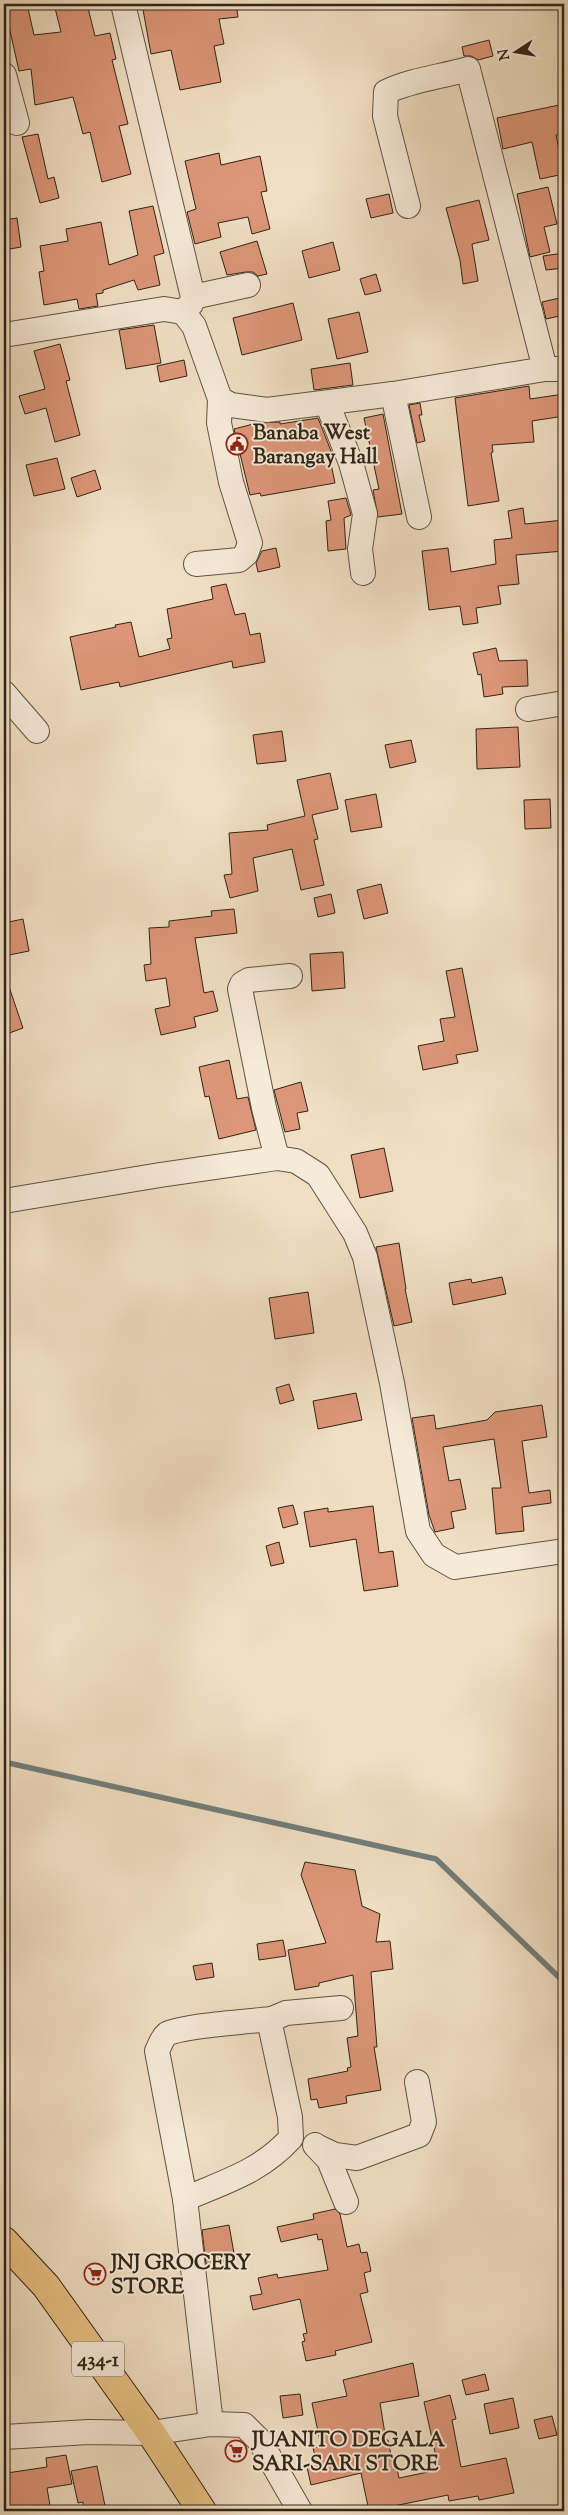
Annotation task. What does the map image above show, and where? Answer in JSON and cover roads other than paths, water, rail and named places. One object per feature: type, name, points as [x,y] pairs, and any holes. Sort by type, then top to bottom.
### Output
[{"type":"main road","name":"434-1","points":[[4,2241],[46,2286],[151,2433],[202,2511]]},
{"type":"street","points":[[123,4],[188,304],[220,399],[220,431],[231,482],[250,543],[246,554],[239,560],[196,564]]},
{"type":"street","points":[[220,399],[231,405],[267,410],[394,394],[555,369],[468,69],[424,81],[406,82],[386,92],[385,116],[408,206]]},
{"type":"street","points":[[4,75],[17,123]]},
{"type":"street","points":[[4,335],[164,309],[188,304],[248,285]]},
{"type":"street","points":[[394,394],[419,516]]},
{"type":"street","points":[[327,403],[351,463],[365,514],[360,549],[363,573]]},
{"type":"street","points":[[4,692],[37,731]]},
{"type":"street","points":[[528,709],[564,703]]},
{"type":"street","points":[[277,1158],[264,1108],[240,989],[242,984],[249,980],[290,976]]},
{"type":"street","points":[[4,1201],[160,1174],[277,1158],[296,1161],[318,1176],[355,1234],[365,1257],[392,1383],[418,1531],[434,1555],[455,1567],[564,1552]]},
{"type":"street","points":[[212,2424],[185,2199],[157,2051],[161,2042],[168,2034],[198,2028],[272,2019],[286,2013],[341,2008]]},
{"type":"street","points":[[185,2199],[253,2170],[276,2154],[291,2138],[290,2117],[271,2029],[272,2019]]},
{"type":"street","points":[[291,2138],[316,2146],[335,2155],[357,2158],[419,2135],[424,2122],[416,2082]]},
{"type":"street","points":[[316,2146],[329,2160],[346,2202]]},
{"type":"street","points":[[4,2437],[89,2432],[151,2433],[212,2424],[244,2425],[260,2441],[300,2511]]},
{"type":"waterway","points":[[4,1762],[436,1859],[564,1982]]},
{"type":"place","name":"Banaba West Barangay Hall","points":[[237,444]]},
{"type":"place","name":"JNJ GROCERY STORE","points":[[95,2274]]},
{"type":"place","name":"JUANITO DEGALA SARI-SARI STORE","points":[[236,2451]]}]
